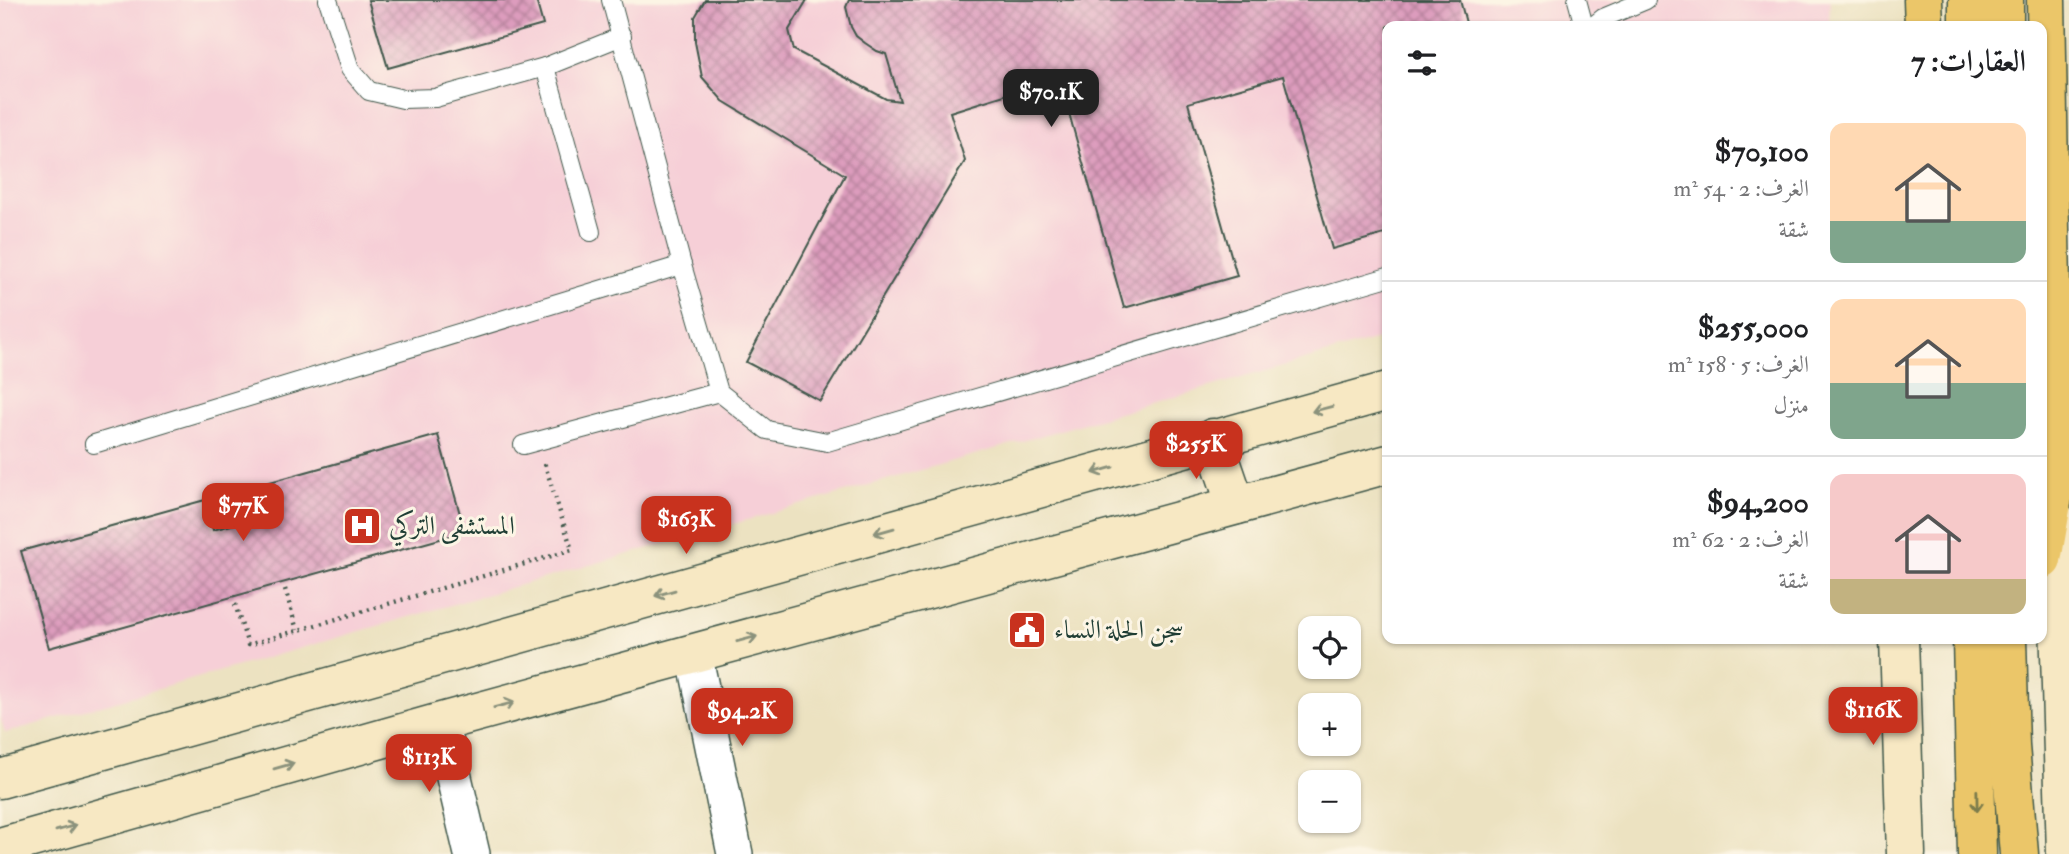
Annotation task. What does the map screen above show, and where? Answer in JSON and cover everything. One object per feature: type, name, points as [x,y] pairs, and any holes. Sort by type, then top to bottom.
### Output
[{"type":"highway","points":[[1923,0],[1924,21]]},
{"type":"highway","points":[[1968,0],[1968,21]]},
{"type":"highway","points":[[2004,0],[2004,21]]},
{"type":"highway","points":[[2046,0],[2046,21]]},
{"type":"highway","points":[[2047,57],[2054,459],[2053,497],[2047,531]]},
{"type":"highway","points":[[1961,644],[1993,748],[2014,785],[2019,854]]},
{"type":"highway","points":[[1973,644],[1993,748]]},
{"type":"highway","points":[[1977,854],[2006,644]]},
{"type":"highway","points":[[1993,748],[2016,680],[2024,644]]},
{"type":"street","points":[[0,779],[1382,393]]},
{"type":"street","points":[[1213,439],[1236,505]]},
{"type":"street","points":[[2054,459],[2067,795],[2066,854]]},
{"type":"street","points":[[0,847],[441,722],[1382,466]]},
{"type":"street","points":[[1899,644],[1906,854]]},
{"type":"street","points":[[694,653],[735,854]]},
{"type":"street","points":[[441,722],[472,854]]},
{"type":"street","points":[[2014,785],[2035,797],[2067,795]]},
{"type":"lane","points":[[328,0],[350,69],[369,91],[403,99],[435,97],[545,67],[622,36]]},
{"type":"lane","points":[[611,0],[719,392],[767,430],[827,442],[1382,279]]},
{"type":"lane","points":[[1577,0],[1583,21]]},
{"type":"lane","points":[[1599,21],[1646,0]]},
{"type":"lane","points":[[545,67],[591,232]]},
{"type":"lane","points":[[94,444],[682,265]]},
{"type":"lane","points":[[530,443],[719,392]]},
{"type":"path","points":[[235,604],[247,645],[572,550],[530,443]]},
{"type":"path","points":[[285,589],[297,631]]},
{"type":"shaded area","name":"المستشفى التركي","points":[[0,0],[1830,0],[1829,21],[1382,21],[1382,338],[5,733],[0,717]]},
{"type":"building","points":[[368,0],[536,0],[543,25],[388,68]]},
{"type":"building","points":[[705,0],[807,0],[789,30],[794,50],[886,99],[900,101],[886,54],[865,43],[856,36],[851,27],[846,7],[849,0],[1460,0],[1465,21],[1382,21],[1382,235],[1332,249],[1283,76],[1188,103],[1237,276],[1124,308],[1059,78],[950,112],[965,161],[820,401],[746,362],[845,175],[723,101],[702,77],[695,42],[695,17]]},
{"type":"building","points":[[438,435],[465,532],[49,648],[21,551],[205,500],[213,530],[272,514],[263,484]]},
{"type":"place","name":"المستشفى التركي","points":[[362,526]]},
{"type":"place","name":"سجن الحلة النساء","points":[[1027,630]]}]
